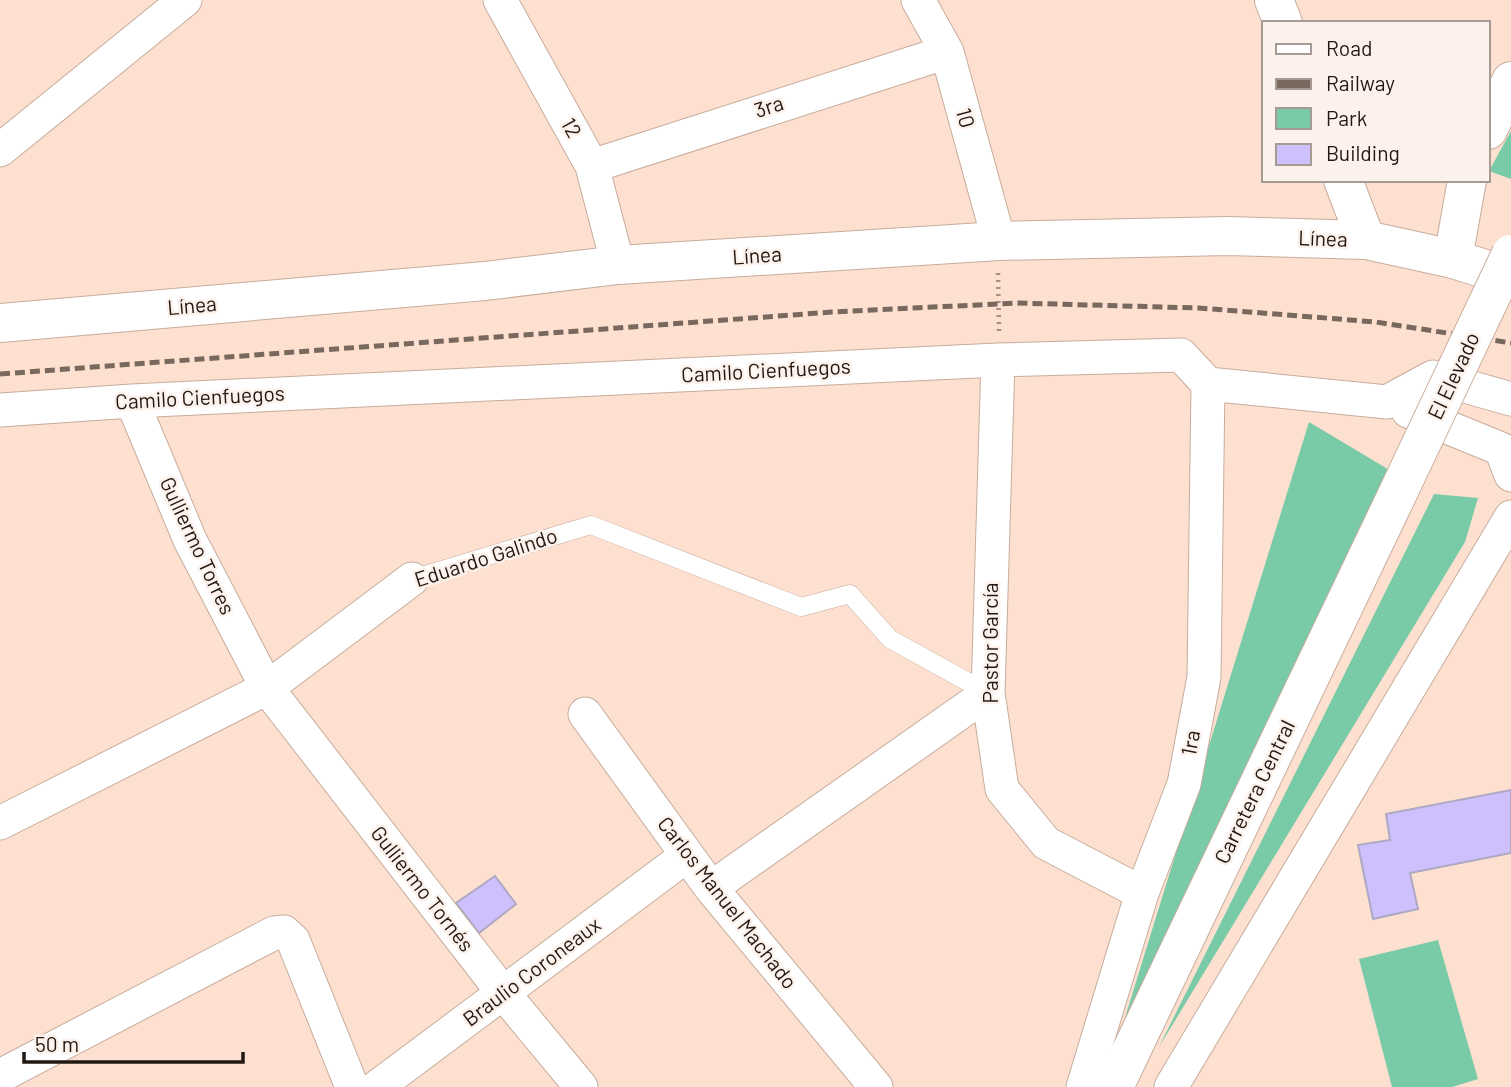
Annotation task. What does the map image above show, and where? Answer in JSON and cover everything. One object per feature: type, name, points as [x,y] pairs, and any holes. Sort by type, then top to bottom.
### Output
[{"type":"main road","points":[[1274,0],[1282,21]]},
{"type":"main road","points":[[1490,126],[1511,81]]},
{"type":"main road","points":[[1344,182],[1366,240]]},
{"type":"main road","points":[[1453,259],[1467,182]]},
{"type":"main road","name":"Línea","points":[[0,323],[485,281],[618,265],[999,241],[1228,236],[1366,240],[1453,259],[1511,277]]},
{"type":"main road","name":"El Elevado","points":[[1396,497],[1511,254]]},
{"type":"main road","name":"Carretera Central","points":[[1114,1087],[1396,497]]},
{"type":"street","points":[[0,150],[185,0]]},
{"type":"street","name":"12","points":[[500,0],[592,166],[618,265]]},
{"type":"street","name":"10","points":[[918,0],[947,52],[999,241]]},
{"type":"street","name":"3ra","points":[[592,166],[947,52]]},
{"type":"street","name":"Camilo Cienfuegos","points":[[0,410],[132,401],[998,360],[1181,355],[1208,384]]},
{"type":"street","name":"Pastor García","points":[[998,360],[988,693],[1002,789],[1046,843],[1142,893]]},
{"type":"street","points":[[1387,402],[1433,377],[1511,399]]},
{"type":"street","points":[[1208,384],[1387,402],[1501,449],[1511,475]]},
{"type":"street","name":"1ra","points":[[1083,1087],[1142,893],[1184,784],[1204,677],[1208,384]]},
{"type":"street","name":"Gulliermo Torres","points":[[132,401],[190,540],[267,688]]},
{"type":"street","points":[[1171,1087],[1511,517]]},
{"type":"street","name":"Eduardo Galindo","points":[[0,823],[267,688],[412,579]]},
{"type":"street","name":"Gulliermo Tornés","points":[[267,688],[503,994],[581,1087]]},
{"type":"street","points":[[711,888],[988,693]]},
{"type":"street","name":"Carlos Manuel Machado","points":[[585,714],[711,888],[876,1087]]},
{"type":"street","name":"Braulio Coroneaux","points":[[377,1087],[687,856]]},
{"type":"street","points":[[5,1087],[0,1078],[274,933],[284,932],[293,940],[352,1087]]},
{"type":"lane","name":"Eduardo Galindo","points":[[412,579],[591,525],[801,607],[849,594],[890,639],[988,693]]},
{"type":"path","points":[[998,360],[999,241]]},
{"type":"green space","points":[[1511,131],[1511,179],[1490,169]]},
{"type":"green space","points":[[1309,422],[1391,471],[1115,1050]]},
{"type":"green space","points":[[1434,494],[1478,498],[1465,542],[1159,1047]]},
{"type":"green space","points":[[1438,940],[1478,1079],[1452,1087],[1392,1087],[1359,959]]},
{"type":"building","points":[[1511,790],[1511,853],[1410,873],[1418,909],[1373,919],[1358,845],[1390,840],[1386,814]]},
{"type":"building","points":[[495,876],[516,904],[479,933],[456,903]]},
{"type":"railway","points":[[0,374],[832,312],[1017,303],[1199,308],[1376,322],[1511,343]]}]
